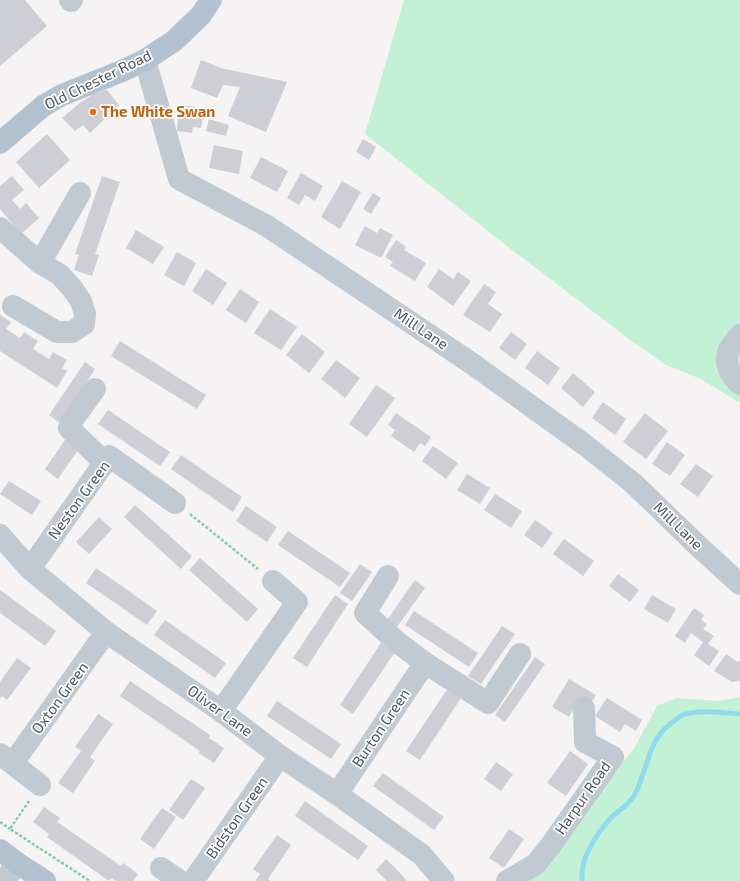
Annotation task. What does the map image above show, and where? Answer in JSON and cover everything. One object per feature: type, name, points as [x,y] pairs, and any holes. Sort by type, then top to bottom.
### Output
[{"type":"main road","name":"Old Chester Road","points":[[0,143],[43,106],[62,95],[122,72],[145,60],[174,41],[201,15],[211,0]]},
{"type":"main road","points":[[9,857],[45,881]]},
{"type":"street","name":"Mill Lane","points":[[145,60],[179,179],[267,226],[474,365],[585,445],[633,483],[740,584]]},
{"type":"street","points":[[40,263],[80,193]]},
{"type":"street","points":[[0,228],[40,263],[59,274],[72,288],[81,301],[85,314],[84,324],[72,332],[57,332],[13,306]]},
{"type":"street","points":[[740,335],[730,349],[726,361],[728,370],[740,384]]},
{"type":"street","points":[[95,390],[71,422],[69,428],[105,463]]},
{"type":"street","name":"Neston Green","points":[[30,569],[109,456],[175,503]]},
{"type":"street","name":"Oliver Lane","points":[[0,535],[30,569],[106,632],[221,711],[280,756],[337,794],[422,855],[444,881]]},
{"type":"street","points":[[388,576],[365,613],[396,641],[425,663],[488,703],[520,654]]},
{"type":"street","points":[[221,711],[297,602],[273,581]]},
{"type":"street","name":"Oxton Green","points":[[40,785],[6,758],[106,632]]},
{"type":"street","name":"Burton Green","points":[[337,794],[425,663]]},
{"type":"street","name":"Harpur Road","points":[[508,881],[536,864],[613,757],[585,742],[584,708]]},
{"type":"street","name":"Bidston Green","points":[[194,881],[280,756]]},
{"type":"street","points":[[4,881],[9,857]]},
{"type":"street","points":[[161,868],[180,881]]},
{"type":"path","points":[[175,503],[273,581]]},
{"type":"path","points":[[10,829],[40,785]]},
{"type":"path","points":[[0,822],[90,881]]},
{"type":"green space","points":[[404,0],[740,0],[740,403],[701,379],[666,365],[633,342],[507,246],[365,134]]},
{"type":"green space","points":[[740,697],[740,881],[524,881],[546,869],[566,842],[590,804],[635,747],[657,706],[676,698],[718,701]]},
{"type":"building","points":[[0,0],[25,0],[47,26],[0,66]]},
{"type":"building","points":[[201,60],[221,68],[287,82],[266,132],[228,116],[240,87],[223,85],[217,98],[191,88]]},
{"type":"building","points":[[107,90],[119,105],[90,133],[83,125],[75,131],[62,118],[81,102],[94,94]]},
{"type":"building","points":[[179,105],[197,107],[196,115],[203,116],[201,128],[193,127],[192,133],[177,131]]},
{"type":"building","points":[[209,119],[229,125],[226,136],[206,131]]},
{"type":"building","points":[[47,134],[70,160],[39,188],[16,162]]},
{"type":"building","points":[[363,139],[376,147],[369,160],[356,152]]},
{"type":"building","points":[[214,145],[243,151],[239,174],[209,168]]},
{"type":"building","points":[[261,157],[288,171],[277,192],[250,178]]},
{"type":"building","points":[[301,173],[323,186],[315,201],[305,195],[299,205],[287,198]]},
{"type":"building","points":[[12,176],[24,190],[12,200],[20,209],[26,203],[39,218],[21,234],[0,209],[0,186]]},
{"type":"building","points":[[102,176],[120,182],[95,254],[99,255],[92,276],[74,270],[79,255],[75,254]]},
{"type":"building","points":[[342,181],[361,192],[340,229],[321,217]]},
{"type":"building","points":[[373,193],[381,198],[371,214],[363,209]]},
{"type":"building","points":[[365,226],[377,233],[380,228],[393,235],[381,258],[355,245]]},
{"type":"building","points":[[136,230],[164,247],[153,264],[126,248]]},
{"type":"building","points":[[396,240],[406,247],[404,250],[426,263],[415,281],[390,266],[393,262],[385,257]]},
{"type":"building","points":[[177,252],[196,263],[184,286],[164,275]]},
{"type":"building","points":[[206,269],[227,283],[213,305],[192,291]]},
{"type":"building","points":[[439,269],[453,279],[458,272],[471,281],[453,306],[427,287]]},
{"type":"building","points":[[484,284],[496,292],[488,304],[502,314],[490,332],[463,315]]},
{"type":"building","points":[[240,289],[259,302],[246,323],[226,310]]},
{"type":"building","points":[[270,309],[297,327],[281,350],[254,333]]},
{"type":"building","points":[[0,315],[11,322],[6,329],[20,338],[24,332],[38,341],[33,349],[49,359],[53,352],[67,360],[62,368],[67,371],[57,388],[0,351]]},
{"type":"building","points":[[511,332],[527,344],[515,360],[499,348]]},
{"type":"building","points":[[302,334],[325,352],[309,373],[286,355]]},
{"type":"building","points":[[120,341],[206,395],[197,409],[111,356]]},
{"type":"building","points":[[537,351],[560,368],[548,385],[525,368]]},
{"type":"building","points":[[336,360],[360,378],[345,398],[321,379]]},
{"type":"building","points":[[85,362],[95,369],[60,423],[49,415]]},
{"type":"building","points":[[573,373],[595,392],[583,407],[561,388]]},
{"type":"building","points":[[376,385],[395,398],[367,437],[349,424]]},
{"type":"building","points":[[603,402],[626,419],[615,435],[592,418]]},
{"type":"building","points":[[108,410],[170,452],[160,466],[98,424]]},
{"type":"building","points":[[396,413],[431,437],[425,446],[420,443],[414,452],[391,436],[395,430],[388,425]]},
{"type":"building","points":[[645,413],[668,431],[646,459],[623,442]]},
{"type":"building","points":[[65,440],[78,450],[58,479],[45,469]]},
{"type":"building","points":[[667,442],[685,455],[670,476],[652,464]]},
{"type":"building","points":[[433,446],[458,463],[446,479],[422,461]]},
{"type":"building","points":[[181,455],[242,497],[233,512],[171,469]]},
{"type":"building","points":[[696,464],[713,476],[698,497],[680,484]]},
{"type":"building","points":[[467,474],[490,488],[480,504],[457,490]]},
{"type":"building","points":[[9,481],[41,501],[32,515],[0,494]]},
{"type":"building","points":[[495,494],[522,511],[511,528],[484,510]]},
{"type":"building","points":[[135,505],[192,556],[181,569],[124,517]]},
{"type":"building","points":[[246,506],[277,527],[267,542],[236,521]]},
{"type":"building","points":[[99,517],[112,529],[89,554],[76,542]]},
{"type":"building","points":[[535,520],[553,533],[542,548],[524,535]]},
{"type":"building","points":[[288,531],[350,573],[340,587],[278,545]]},
{"type":"building","points":[[564,539],[594,561],[583,576],[553,554]]},
{"type":"building","points":[[200,558],[258,609],[247,622],[189,570]]},
{"type":"building","points":[[360,564],[372,572],[352,601],[340,593]]},
{"type":"building","points":[[96,568],[157,611],[147,625],[86,583]]},
{"type":"building","points":[[618,574],[639,590],[630,602],[609,586]]},
{"type":"building","points":[[415,580],[425,588],[397,627],[387,620]]},
{"type":"building","points":[[0,590],[56,631],[45,646],[0,613]]},
{"type":"building","points":[[335,595],[348,604],[307,667],[293,658]]},
{"type":"building","points":[[652,595],[676,609],[668,623],[644,609]]},
{"type":"building","points":[[694,608],[704,615],[701,620],[707,624],[703,629],[714,636],[708,644],[719,651],[709,666],[694,655],[703,642],[691,633],[685,643],[675,636]]},
{"type":"building","points":[[414,611],[478,653],[469,667],[405,625]]},
{"type":"building","points":[[165,620],[226,663],[215,678],[154,635]]},
{"type":"building","points":[[502,626],[515,634],[481,684],[468,676]]},
{"type":"building","points":[[381,643],[395,652],[353,714],[340,705]]},
{"type":"building","points":[[726,654],[738,662],[740,661],[740,681],[732,682],[714,671]]},
{"type":"building","points":[[535,657],[545,664],[505,722],[495,715]]},
{"type":"building","points":[[17,658],[31,668],[7,700],[2,696],[0,699],[0,682]]},
{"type":"building","points":[[569,679],[596,695],[591,703],[581,697],[569,717],[552,707]]},
{"type":"building","points":[[130,681],[210,735],[209,738],[224,748],[214,763],[199,753],[200,751],[120,696]]},
{"type":"building","points":[[448,688],[461,698],[420,760],[406,751]]},
{"type":"building","points":[[607,698],[642,720],[636,731],[625,724],[620,732],[595,716]]},
{"type":"building","points":[[277,701],[341,744],[331,759],[267,716]]},
{"type":"building","points":[[98,714],[113,724],[90,757],[95,761],[73,793],[58,783],[81,751],[75,747]]},
{"type":"building","points":[[570,751],[588,764],[566,796],[547,783]]},
{"type":"building","points":[[496,762],[513,774],[501,791],[484,779]]},
{"type":"building","points":[[383,773],[444,817],[434,830],[373,786]]},
{"type":"building","points":[[191,779],[205,788],[183,820],[169,810]]},
{"type":"building","points":[[305,801],[368,846],[358,860],[295,816]]},
{"type":"building","points":[[44,807],[60,818],[57,822],[121,866],[123,863],[138,874],[133,881],[116,881],[112,878],[109,881],[47,837],[49,834],[33,822]]},
{"type":"building","points":[[162,808],[176,817],[154,849],[140,839]]},
{"type":"building","points":[[509,829],[524,839],[504,868],[489,858]]},
{"type":"building","points":[[277,835],[291,845],[268,879],[270,881],[255,881],[260,874],[253,869]]},
{"type":"building","points":[[386,859],[407,881],[387,881],[376,870]]},
{"type":"waterway","points":[[582,881],[583,866],[587,853],[609,820],[634,796],[653,746],[664,729],[680,716],[689,713],[711,712],[740,714]]},
{"type":"place","name":"The White Swan","points":[[93,112]]}]
